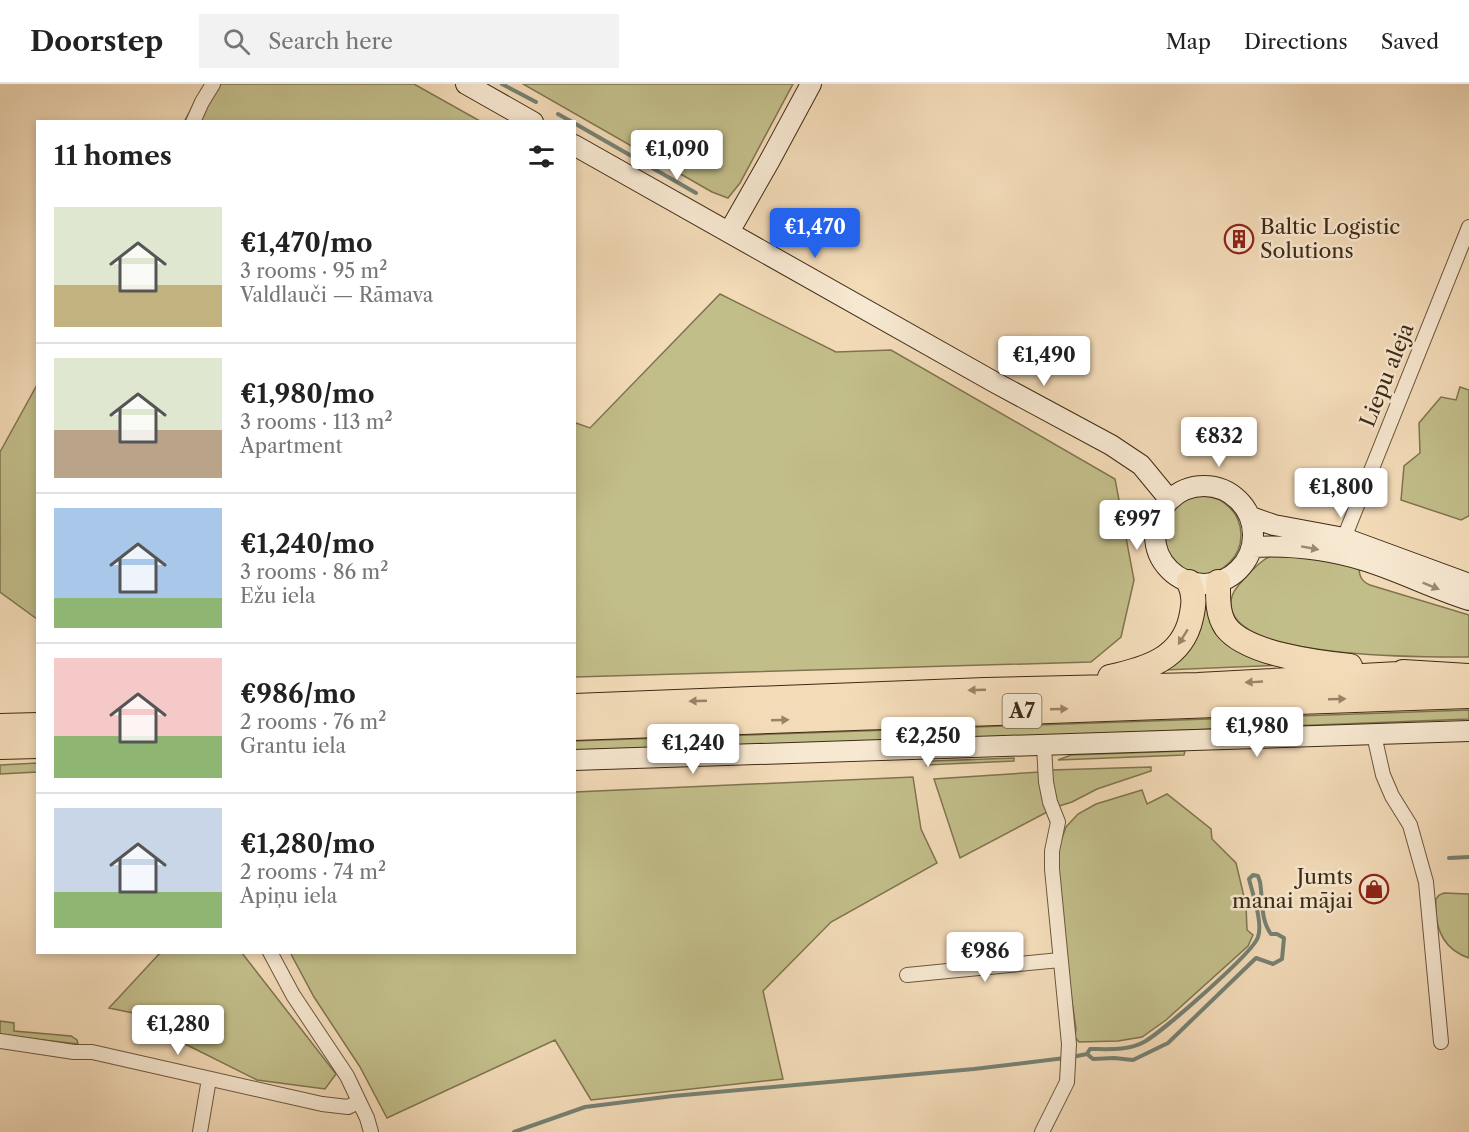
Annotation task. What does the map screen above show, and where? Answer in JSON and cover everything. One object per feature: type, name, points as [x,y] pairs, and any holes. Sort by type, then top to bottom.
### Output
[{"type":"highway","points":[[1057,688],[1134,672],[1148,667],[1172,651],[1183,640],[1190,626],[1195,601],[1190,582]]},
{"type":"highway","points":[[1218,582],[1218,608],[1226,627],[1239,639],[1254,646],[1312,661],[1417,673]]},
{"type":"highway","name":"A7","points":[[576,706],[1198,685],[1417,673],[1469,676]]},
{"type":"highway","name":"A7","points":[[576,727],[1469,695]]},
{"type":"highway","points":[[0,726],[36,740]]},
{"type":"highway","points":[[0,747],[36,740]]},
{"type":"main road","points":[[466,84],[529,120]]},
{"type":"main road","points":[[729,232],[771,160],[811,84]]},
{"type":"main road","points":[[576,146],[994,382],[1111,445],[1140,465],[1170,499]]},
{"type":"main road","points":[[1211,485],[1225,490],[1238,498],[1251,517],[1252,547],[1241,567],[1231,576],[1218,582],[1204,584],[1190,582],[1177,576],[1167,567],[1156,550],[1155,526],[1160,511],[1182,490],[1211,485]]},
{"type":"main road","points":[[1251,517],[1274,525],[1344,538],[1469,584]]},
{"type":"main road","points":[[1252,547],[1299,546],[1338,553],[1367,561],[1469,600]]},
{"type":"main road","points":[[576,760],[1469,731]]},
{"type":"street","points":[[194,120],[213,84]]},
{"type":"street","name":"Liepu aleja","points":[[1344,538],[1469,227]]},
{"type":"street","points":[[1374,735],[1383,775],[1392,796],[1410,825],[1426,882],[1441,1042]]},
{"type":"street","points":[[1042,1132],[1067,1082],[1070,1044],[1052,868],[1052,851],[1058,822],[1050,802],[1046,782],[1044,746]]},
{"type":"street","points":[[271,954],[293,995],[347,1076],[367,1118],[371,1132]]},
{"type":"street","points":[[907,975],[1060,960]]},
{"type":"street","points":[[0,1041],[74,1052],[92,1052],[322,1104],[348,1107],[358,1102]]},
{"type":"street","points":[[200,1132],[209,1079]]},
{"type":"shaded area","points":[[205,84],[414,84],[478,120],[185,120]]},
{"type":"shaded area","points":[[523,84],[793,84],[740,183],[728,198],[712,192]]},
{"type":"shaded area","points":[[720,294],[836,352],[891,350],[1115,479],[1134,580],[1121,637],[1091,662],[576,677],[576,423],[590,428]]},
{"type":"shaded area","points":[[36,387],[36,618],[0,592],[0,452]]},
{"type":"shaded area","points":[[1460,387],[1469,390],[1469,516],[1461,520],[1401,500],[1404,466],[1420,453],[1419,423],[1441,397],[1456,400]]},
{"type":"shaded area","points":[[1194,496],[1210,496],[1224,502],[1235,513],[1241,527],[1241,543],[1235,557],[1224,568],[1210,574],[1194,574],[1180,568],[1169,557],[1163,543],[1163,527],[1169,513],[1180,502]]},
{"type":"shaded area","points":[[1284,551],[1359,566],[1361,578],[1370,585],[1469,615],[1469,657],[1415,657],[1337,652],[1299,646],[1266,637],[1242,624],[1231,607],[1231,599],[1235,591],[1258,564]]},
{"type":"shaded area","points":[[1205,606],[1209,610],[1307,664],[1165,670]]},
{"type":"shaded area","points":[[1469,710],[1469,719],[576,754],[576,741]]},
{"type":"shaded area","points":[[1185,751],[1184,755],[1058,760],[1071,755]]},
{"type":"shaded area","points":[[1014,758],[1014,761],[927,765],[932,761]]},
{"type":"shaded area","points":[[36,763],[36,772],[0,774],[0,765]]},
{"type":"shaded area","points":[[1151,767],[1151,771],[1097,789],[1072,802],[1056,807],[1051,770]]},
{"type":"shaded area","points":[[1040,772],[1047,812],[960,858],[934,779]]},
{"type":"shaded area","points":[[913,777],[921,829],[937,863],[831,922],[763,991],[783,1079],[591,1100],[555,1040],[387,1118],[360,1067],[314,997],[291,954],[576,954],[576,792]]},
{"type":"shaded area","points":[[1142,790],[1147,804],[1167,794],[1211,829],[1212,839],[1236,863],[1246,905],[1247,930],[1253,935],[1248,946],[1166,1020],[1142,1037],[1118,1041],[1079,1042],[1075,1037],[1076,1029],[1064,947],[1057,870],[1058,849],[1066,827],[1078,814],[1096,804]]},
{"type":"shaded area","points":[[1444,893],[1469,894],[1469,958],[1452,949],[1438,927],[1436,899]]},
{"type":"shaded area","points":[[159,954],[243,954],[336,1074],[325,1089],[257,1080],[183,1043],[138,1014],[109,1008]]},
{"type":"shaded area","points":[[0,1021],[14,1023],[14,1031],[71,1036],[77,1040],[78,1044],[0,1035]]},
{"type":"waterway","points":[[502,84],[536,102]]},
{"type":"waterway","points":[[558,114],[568,120]]},
{"type":"waterway","points":[[576,124],[696,193]]},
{"type":"waterway","points":[[1449,858],[1469,857]]},
{"type":"waterway","points":[[1072,1057],[1087,1054],[1090,1049],[1124,1048],[1144,1042],[1154,1036],[1225,974],[1258,937],[1258,917],[1249,879],[1253,875],[1258,876],[1267,928],[1271,934],[1284,938],[1282,959],[1273,964],[1256,958],[1168,1043],[1133,1060],[1093,1059],[1087,1054]]},
{"type":"waterway","points":[[514,1132],[585,1107],[673,1096],[974,1069],[1065,1058]]},
{"type":"place","name":"Baltic Logistic Solutions","points":[[1239,239]]},
{"type":"place","name":"Jumts manai mājai","points":[[1374,889]]}]
